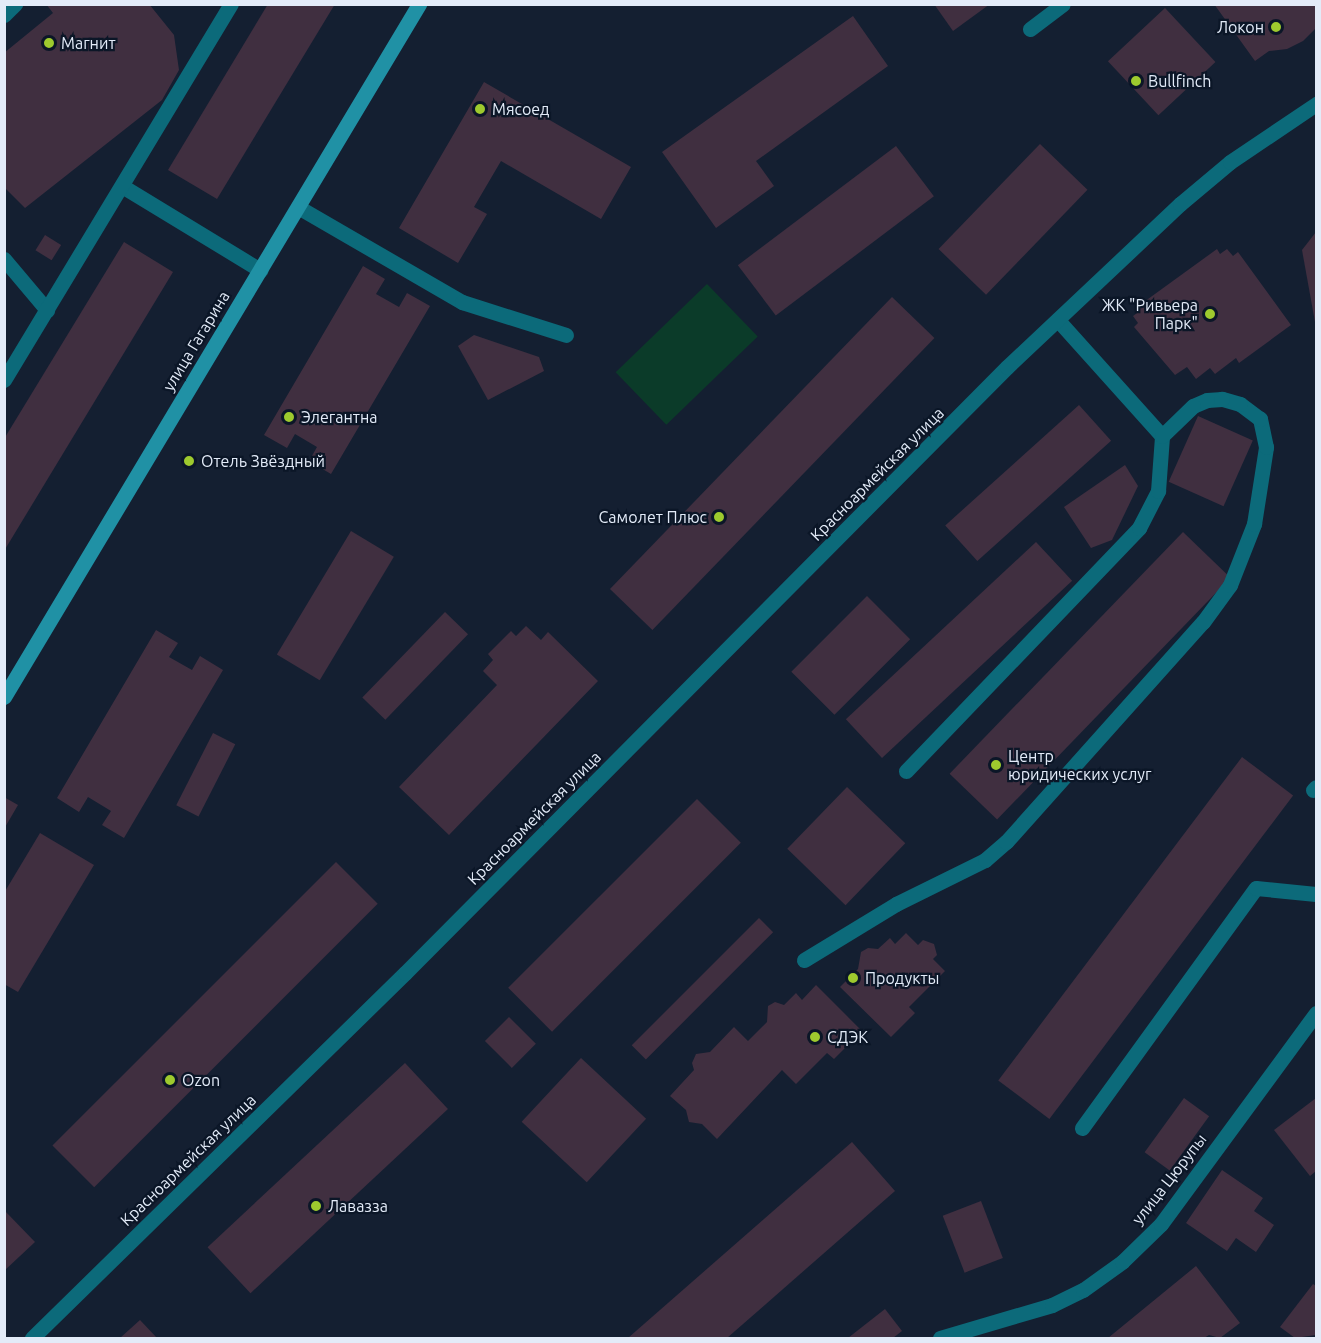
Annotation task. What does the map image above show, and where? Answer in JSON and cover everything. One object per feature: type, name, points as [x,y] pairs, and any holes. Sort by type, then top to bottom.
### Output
[{"type":"main road","name":"улица Гагарина","points":[[4,697],[419,4]]},
{"type":"street","points":[[4,15],[15,4]]},
{"type":"street","points":[[4,380],[231,4]]},
{"type":"street","points":[[1030,29],[1063,4]]},
{"type":"street","name":"Красноармейская улица","points":[[32,1338],[405,973],[1058,320],[1180,204],[1230,162],[1317,104]]},
{"type":"street","points":[[122,186],[260,270]]},
{"type":"street","points":[[298,207],[462,302],[566,335]]},
{"type":"street","points":[[4,259],[47,310]]},
{"type":"street","points":[[1058,320],[1162,436]]},
{"type":"street","points":[[804,960],[896,904],[985,860],[1006,842],[1203,622],[1230,585],[1254,524],[1266,447],[1260,419],[1240,404],[1222,399],[1207,400],[1193,406],[1162,436],[1158,491],[1139,528],[906,771]]},
{"type":"street","points":[[1082,1128],[1256,888],[1317,894]]},
{"type":"street","name":"улица Цюрупы","points":[[940,1338],[1052,1305],[1083,1290],[1122,1262],[1161,1224],[1317,1013]]},
{"type":"green space","points":[[707,284],[758,337],[666,425],[616,372]]},
{"type":"building","points":[[46,4],[149,4],[174,35],[179,70],[162,100],[25,208],[4,187],[4,53],[53,13]]},
{"type":"building","points":[[268,4],[335,4],[217,199],[168,170]]},
{"type":"building","points":[[934,4],[990,4],[953,31]]},
{"type":"building","points":[[1214,4],[1316,4],[1316,28],[1303,41],[1287,49],[1269,51],[1255,61]]},
{"type":"building","points":[[1165,8],[1215,62],[1158,115],[1108,61]]},
{"type":"building","points":[[853,16],[888,66],[756,161],[774,186],[716,228],[662,152]]},
{"type":"building","points":[[484,82],[631,167],[601,219],[501,161],[474,207],[487,214],[458,263],[399,228]]},
{"type":"building","points":[[1040,144],[1087,190],[986,295],[939,249]]},
{"type":"building","points":[[896,146],[934,196],[776,315],[738,265]]},
{"type":"building","points":[[1316,232],[1316,322],[1315,322],[1302,250]]},
{"type":"building","points":[[45,235],[61,245],[52,260],[35,250]]},
{"type":"building","points":[[124,242],[173,272],[4,551],[4,439]]},
{"type":"building","name":"ЖК \"Ривьера Парк\"","points":[[1217,249],[1220,254],[1227,249],[1233,256],[1238,252],[1291,325],[1239,363],[1236,358],[1215,374],[1210,368],[1196,379],[1187,367],[1175,375],[1134,327],[1138,323],[1133,316],[1140,311],[1137,307]]},
{"type":"building","points":[[363,266],[385,279],[376,294],[399,307],[407,293],[430,306],[331,474],[309,461],[317,447],[295,434],[287,448],[264,435]]},
{"type":"building","points":[[892,297],[934,338],[652,630],[610,589]]},
{"type":"building","points":[[474,335],[539,357],[544,371],[488,400],[458,346]]},
{"type":"building","points":[[1079,405],[1111,441],[977,561],[945,525]]},
{"type":"building","points":[[1198,416],[1253,440],[1224,506],[1169,482]]},
{"type":"building","points":[[1125,465],[1138,486],[1112,540],[1091,548],[1064,507]]},
{"type":"building","points":[[351,531],[394,557],[320,680],[277,654]]},
{"type":"building","points":[[1183,532],[1230,578],[997,820],[950,774]]},
{"type":"building","points":[[1036,542],[1072,581],[882,758],[846,719]]},
{"type":"building","points":[[867,596],[910,639],[834,715],[791,672]]},
{"type":"building","points":[[445,612],[468,634],[385,720],[362,698]]},
{"type":"building","points":[[526,626],[541,640],[548,632],[598,681],[449,835],[399,787],[497,685],[483,671],[493,660],[488,654],[511,631],[516,636]]},
{"type":"building","points":[[156,630],[178,643],[169,657],[192,670],[200,656],[223,670],[124,838],[102,825],[111,811],[88,797],[79,812],[57,798]]},
{"type":"building","points":[[213,733],[235,744],[199,817],[176,805]]},
{"type":"building","points":[[1242,757],[1293,796],[1049,1119],[998,1080]]},
{"type":"building","points":[[847,787],[905,843],[846,905],[787,849]]},
{"type":"building","points":[[4,797],[18,805],[4,829]]},
{"type":"building","points":[[697,799],[741,843],[552,1032],[508,988]]},
{"type":"building","points":[[40,833],[94,865],[18,992],[4,984],[4,893]]},
{"type":"building","points":[[336,862],[378,904],[94,1187],[52,1146]]},
{"type":"building","points":[[759,918],[773,932],[646,1059],[632,1045]]},
{"type":"building","points":[[906,933],[918,945],[923,940],[934,944],[937,955],[933,959],[945,971],[909,1007],[915,1013],[891,1037],[840,987],[858,969],[861,952],[868,948],[878,949],[890,938],[895,944]]},
{"type":"building","points":[[816,985],[862,1031],[834,1059],[827,1053],[796,1084],[782,1070],[717,1139],[702,1124],[689,1122],[686,1110],[670,1096],[694,1070],[692,1063],[696,1054],[710,1052],[734,1027],[748,1041],[767,1022],[768,1006],[775,1002],[784,1005],[796,993],[802,1000]]},
{"type":"building","points":[[509,1017],[536,1044],[512,1068],[485,1041]]},
{"type":"building","points":[[581,1058],[646,1119],[587,1182],[522,1122]]},
{"type":"building","points":[[405,1063],[448,1109],[251,1293],[208,1247]]},
{"type":"building","points":[[1184,1098],[1209,1116],[1170,1170],[1145,1152]]},
{"type":"building","points":[[1316,1098],[1316,1171],[1310,1176],[1274,1130]]},
{"type":"building","points":[[852,1142],[895,1191],[727,1338],[628,1338]]},
{"type":"building","points":[[1222,1170],[1263,1198],[1254,1211],[1274,1225],[1256,1252],[1236,1238],[1227,1251],[1186,1223]]},
{"type":"building","points":[[981,1201],[1003,1258],[965,1273],[943,1216]]},
{"type":"building","points":[[4,1210],[35,1242],[4,1271]]},
{"type":"building","points":[[1196,1266],[1240,1323],[1220,1338],[1209,1335],[1204,1338],[1108,1338]]},
{"type":"building","points":[[1313,1284],[1316,1286],[1316,1335],[1295,1338],[1280,1327]]},
{"type":"building","points":[[885,1309],[902,1331],[893,1338],[848,1338]]},
{"type":"building","points":[[140,1320],[157,1338],[120,1338]]},
{"type":"place","name":"Локон","points":[[1276,27]]},
{"type":"place","name":"Магнит","points":[[49,43]]},
{"type":"place","name":"Bullfinch","points":[[1136,81]]},
{"type":"place","name":"Мясоед","points":[[480,109]]},
{"type":"place","name":"ЖК \"Ривьера Парк\"","points":[[1210,314]]},
{"type":"place","name":"Элегантна","points":[[289,417]]},
{"type":"place","name":"Отель Звёздный","points":[[189,461]]},
{"type":"place","name":"Самолет Плюс","points":[[719,517]]},
{"type":"place","name":"Центр юридических услуг","points":[[996,765]]},
{"type":"place","name":"Продукты","points":[[853,978]]},
{"type":"place","name":"СДЭК","points":[[815,1037]]},
{"type":"place","name":"Ozon","points":[[170,1080]]},
{"type":"place","name":"Лавазза","points":[[316,1206]]}]
